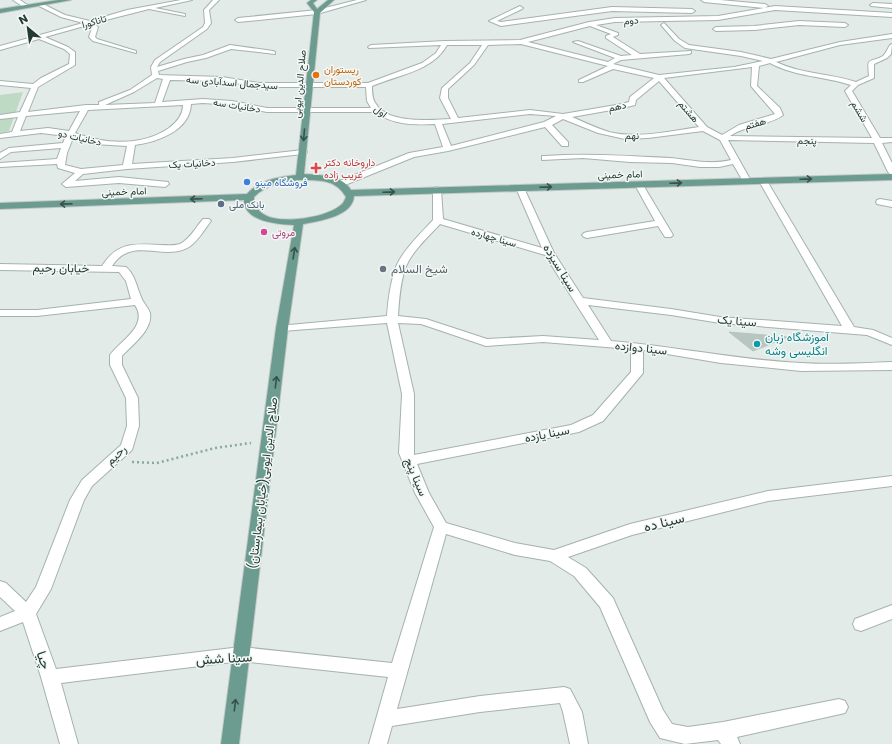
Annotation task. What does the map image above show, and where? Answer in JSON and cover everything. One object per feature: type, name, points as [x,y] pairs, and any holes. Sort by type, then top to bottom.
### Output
[{"type":"main road","points":[[0,11],[68,0]]},
{"type":"main road","points":[[314,0],[310,3],[317,12],[331,0]]},
{"type":"main road","name":"صلاح الدین ایوبی","points":[[300,177],[317,12]]},
{"type":"main road","points":[[300,177],[322,178],[340,184],[350,193],[350,199],[346,206],[338,211],[314,220],[299,222],[277,221],[258,216],[251,210],[248,204],[249,197],[256,190],[268,183],[300,177]]},
{"type":"main road","name":"امام خمینی","points":[[350,193],[892,177]]},
{"type":"main road","name":"امام خمینی","points":[[0,206],[249,197]]},
{"type":"main road","name":"صلاح الدین ایوبی(خیابان بیمارستان)","points":[[230,744],[282,328],[299,222]]},
{"type":"street","points":[[16,0],[27,7]]},
{"type":"street","name":"تاناکورا","points":[[0,48],[88,22],[144,8],[189,0]]},
{"type":"street","points":[[216,0],[207,8],[205,12],[208,23],[205,28],[157,61],[154,66],[155,73],[186,60],[204,57],[230,46],[273,53]]},
{"type":"street","points":[[238,20],[317,12],[363,0]]},
{"type":"street","points":[[704,0],[775,8]]},
{"type":"street","points":[[866,4],[892,6]]},
{"type":"street","points":[[41,5],[63,16],[88,22],[95,27],[92,36],[95,40],[134,52]]},
{"type":"street","name":"دوم","points":[[371,47],[445,42],[520,42],[589,24],[629,20],[718,18],[788,6],[860,10],[892,15]]},
{"type":"street","points":[[144,8],[183,15]]},
{"type":"street","points":[[520,8],[496,18],[492,22],[501,24],[612,9],[699,11]]},
{"type":"street","points":[[706,12],[751,13]]},
{"type":"street","points":[[741,15],[772,25]]},
{"type":"street","points":[[716,29],[754,28],[799,23],[845,26]]},
{"type":"street","points":[[589,24],[616,34],[608,37],[638,56]]},
{"type":"street","points":[[664,25],[677,40],[687,47],[732,52],[770,61],[792,71],[837,78],[856,84]]},
{"type":"street","points":[[520,42],[659,77],[674,74],[729,70],[756,65],[860,39],[892,36]]},
{"type":"street","points":[[15,133],[35,86],[39,82],[63,71],[72,65],[73,53],[66,48],[39,37]]},
{"type":"street","points":[[369,85],[382,79],[419,67],[438,54],[445,42]]},
{"type":"street","points":[[576,42],[620,58],[690,52]]},
{"type":"street","points":[[454,120],[444,98],[446,88],[472,64],[486,43]]},
{"type":"street","name":"ششم","points":[[892,46],[889,57],[874,61],[871,64],[872,77],[856,84],[848,91],[877,140],[892,172]]},
{"type":"street","points":[[581,81],[620,58]]},
{"type":"street","name":"هفتم","points":[[723,138],[727,134],[754,122],[771,119],[779,115],[777,110],[754,86],[756,65]]},
{"type":"street","name":"سیدجمال اسدآبادی سه","points":[[155,73],[167,78],[222,79],[258,85],[369,85]]},
{"type":"street","name":"دخانیات سه","points":[[98,106],[132,91],[155,73]]},
{"type":"street","name":"دهم","points":[[340,184],[412,155],[448,149],[547,124],[562,116],[623,106],[632,103],[634,99],[659,77]]},
{"type":"street","name":"هشتم","points":[[659,77],[704,129],[723,138]]},
{"type":"street","points":[[158,105],[167,78]]},
{"type":"street","points":[[0,83],[35,86]]},
{"type":"street","name":"اول","points":[[369,85],[368,99],[376,110],[389,118],[405,121],[438,122],[499,114],[529,112],[562,116]]},
{"type":"street","name":"دخانیات سه","points":[[0,116],[98,106],[158,105],[187,102],[226,102],[267,110],[376,110]]},
{"type":"street","name":"دخانیات دو","points":[[0,136],[15,133],[56,131],[93,142],[111,144],[150,140],[165,135],[185,116],[187,102]]},
{"type":"street","points":[[81,172],[66,169],[61,166],[60,161],[66,145],[86,107]]},
{"type":"street","name":"نهم","points":[[562,116],[591,128],[614,135],[640,136],[704,129]]},
{"type":"street","points":[[438,122],[448,149]]},
{"type":"street","points":[[547,124],[565,144]]},
{"type":"street","points":[[723,138],[747,181]]},
{"type":"street","name":"پنجم","points":[[723,138],[843,141],[892,140]]},
{"type":"street","points":[[127,167],[131,143]]},
{"type":"street","points":[[0,157],[9,150],[66,145]]},
{"type":"street","name":"دخانیات یک","points":[[81,172],[127,167],[233,160],[303,152]]},
{"type":"street","points":[[545,158],[583,156],[630,160],[672,161],[700,165],[719,165],[735,161]]},
{"type":"street","points":[[0,165],[60,161]]},
{"type":"street","points":[[81,172],[66,184],[119,180],[165,184]]},
{"type":"street","points":[[763,181],[850,330]]},
{"type":"street","points":[[639,185],[668,235]]},
{"type":"street","name":"سینا سیزده","points":[[520,188],[549,253],[607,344]]},
{"type":"street","points":[[438,190],[438,221]]},
{"type":"street","points":[[880,202],[892,204]]},
{"type":"street","points":[[105,269],[116,254],[125,249],[136,247],[180,247],[187,243],[206,221]]},
{"type":"street","name":"سینا چهارده","points":[[438,221],[549,253]]},
{"type":"street","name":"سینا پنج","points":[[438,221],[415,245],[400,268],[395,289],[392,319],[408,394],[406,453],[422,493],[441,527]]},
{"type":"street","points":[[587,235],[662,223]]},
{"type":"street","name":"خیابان رحیم","points":[[0,267],[122,269]]},
{"type":"street","name":"رحیم","points":[[28,613],[43,589],[77,500],[87,483],[128,447],[133,426],[132,398],[116,365],[116,355],[142,328],[144,312],[136,302],[130,277],[122,269]]},
{"type":"street","name":"سینا یک","points":[[580,301],[671,312],[720,320],[869,332],[892,342]]},
{"type":"street","points":[[0,313],[37,313],[136,302]]},
{"type":"street","name":"سینا دوازده","points":[[282,328],[392,319],[422,321],[486,343],[543,339],[637,347],[721,359],[802,367],[892,366]]},
{"type":"street","name":"سینا یازده","points":[[409,461],[574,429],[598,418],[637,373],[637,347]]},
{"type":"street","name":"سینا ده","points":[[441,527],[515,549],[554,556],[630,530],[768,496],[892,481]]},
{"type":"street","points":[[378,744],[441,527]]},
{"type":"street","points":[[554,556],[580,572],[607,603],[656,716],[667,732],[688,736],[727,738],[839,707]]},
{"type":"street","name":"چیا","points":[[0,587],[28,613],[50,677],[69,744]]},
{"type":"street","points":[[861,624],[892,612]]},
{"type":"street","points":[[0,624],[28,613]]},
{"type":"street","name":"سینا شش","points":[[50,677],[241,654],[398,671]]},
{"type":"street","points":[[385,719],[480,704],[564,695],[571,708],[578,744]]},
{"type":"path","points":[[110,462],[157,463],[215,448],[268,441]]},
{"type":"green space","points":[[23,92],[9,131],[0,133],[0,95]]},
{"type":"building","name":"آموزشگاه زبان انگلیسی وشه","points":[[729,332],[788,337],[753,351]]},
{"type":"place","name":"ریستوران کوردستان","points":[[316,75]]},
{"type":"place","name":"داروخانه دکتر غریب زاده","points":[[316,168]]},
{"type":"place","name":"فروشگاه مینو","points":[[247,182]]},
{"type":"place","name":"بانک ملی","points":[[221,204]]},
{"type":"place","name":"مروتی","points":[[264,232]]},
{"type":"place","name":"شیخ السلام","points":[[383,269]]},
{"type":"place","name":"آموزشگاه زبان انگلیسی وشه","points":[[757,344]]}]
